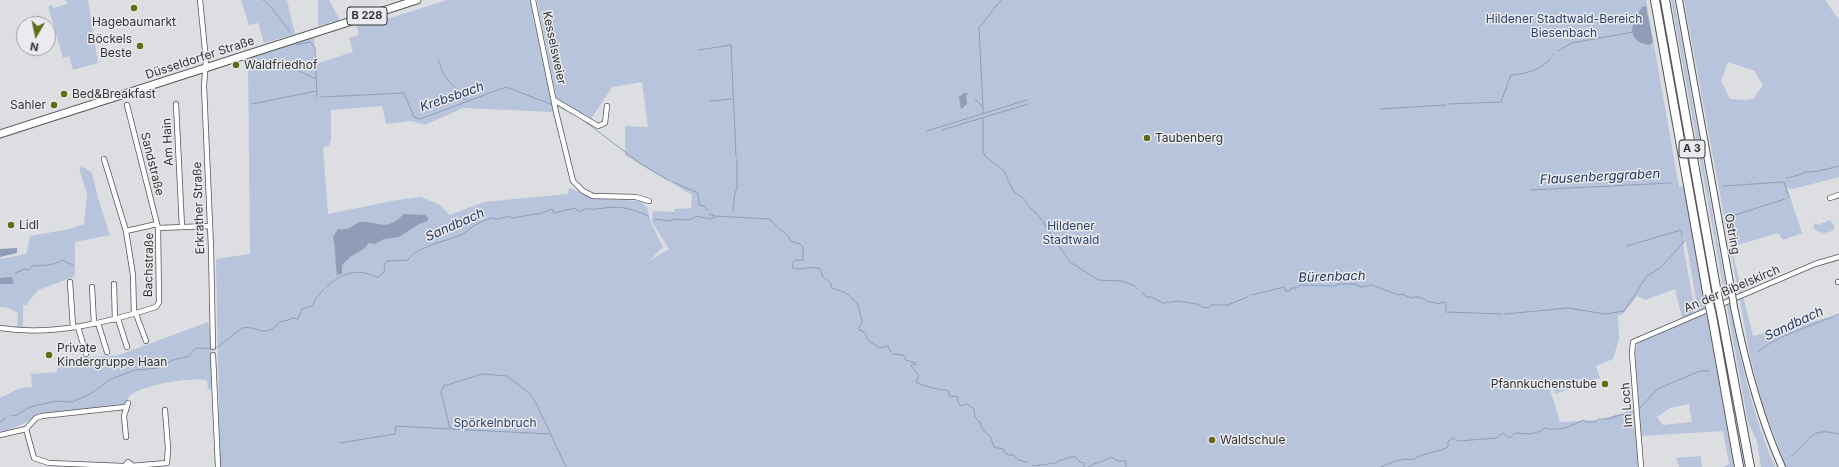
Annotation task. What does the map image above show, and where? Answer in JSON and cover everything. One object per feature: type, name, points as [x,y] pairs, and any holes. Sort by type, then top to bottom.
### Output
[{"type":"highway","name":"A 3","points":[[1655,0],[1739,467]]},
{"type":"highway","name":"A 3","points":[[1665,0],[1718,299],[1750,467]]},
{"type":"main road","name":"Düsseldorfer Straße","points":[[0,134],[417,0]]},
{"type":"main road","name":"Ostring","points":[[1679,0],[1734,307],[1752,386],[1766,429],[1782,467]]},
{"type":"street","name":"Erkrather Straße","points":[[200,0],[205,53],[204,86],[213,346]]},
{"type":"street","name":"Kesselsweier","points":[[533,0],[571,175],[579,187],[593,196],[636,197],[649,201]]},
{"type":"street","name":"Kesselsweier","points":[[554,100],[598,126],[605,123],[608,106]]},
{"type":"street","name":"Am Hain","points":[[176,104],[182,227]]},
{"type":"street","name":"Sandstraße","points":[[127,105],[157,226]]},
{"type":"street","points":[[104,159],[126,231],[133,274],[135,314]]},
{"type":"street","points":[[1830,198],[1839,195]]},
{"type":"street","name":"Bachstraße","points":[[0,328],[16,330],[76,327],[116,320],[156,307],[159,302],[157,226],[210,226]]},
{"type":"street","points":[[126,231],[157,226]]},
{"type":"street","name":"An der Bibelskirch","points":[[1633,342],[1815,264],[1839,257]]},
{"type":"street","points":[[70,282],[76,327],[86,354]]},
{"type":"street","points":[[114,284],[116,320],[127,347]]},
{"type":"street","points":[[92,287],[96,324],[107,352]]},
{"type":"street","name":"Bachstraße","points":[[135,314],[146,341]]},
{"type":"street","name":"Im Loch","points":[[1633,342],[1632,352],[1641,467]]},
{"type":"street","points":[[213,355],[218,467]]},
{"type":"street","points":[[0,435],[26,429],[30,423],[42,416],[127,405],[126,437]]},
{"type":"street","points":[[26,429],[34,458],[49,463],[100,466],[169,465],[165,410]]},
{"type":"green space","points":[[66,0],[88,0],[98,63],[73,70],[69,56],[63,58],[56,34],[56,16],[51,16],[48,6],[52,5],[53,8],[67,4]]},
{"type":"green space","points":[[241,0],[287,0],[295,34],[264,43],[258,23],[249,25]]},
{"type":"green space","points":[[318,0],[329,0],[340,20],[318,26]]},
{"type":"green space","name":"Hildener Stadtwald","points":[[447,0],[530,0],[554,112],[463,108],[425,125],[411,121],[386,124],[382,106],[331,110],[331,140],[329,146],[323,147],[328,214],[397,200],[421,197],[438,204],[450,215],[484,202],[568,194],[569,188],[599,199],[640,201],[647,207],[651,223],[663,247],[649,261],[669,249],[652,222],[653,211],[674,212],[675,209],[691,208],[692,195],[625,155],[625,126],[648,127],[642,82],[612,87],[591,119],[557,101],[537,0],[1646,0],[1679,187],[1684,187],[1705,308],[1698,311],[1686,241],[1683,245],[1695,312],[1682,318],[1675,289],[1645,300],[1637,296],[1624,313],[1618,316],[1619,339],[1613,359],[1596,366],[1600,378],[1555,394],[1552,385],[1549,386],[1560,422],[1600,420],[1635,409],[1639,467],[220,467],[216,259],[250,254],[248,58],[314,37],[315,57],[319,63],[353,52],[349,38],[359,35],[356,24],[380,16],[387,19]]},
{"type":"green space","points":[[1671,0],[1674,0],[1738,346],[1757,419],[1775,467],[1761,467],[1757,441],[1748,422]]},
{"type":"green space","points":[[1684,0],[1825,0],[1839,20],[1839,177],[1793,189],[1787,188],[1802,233],[1783,240],[1778,233],[1731,247],[1753,336],[1839,315],[1839,467],[1786,467],[1762,403],[1750,356]],"holes":[[[1728,62],[1755,71],[1763,85],[1753,99],[1730,99],[1721,81]]]},
{"type":"green space","points":[[79,167],[85,168],[92,173],[98,198],[110,235],[75,242],[75,275],[38,290],[26,305],[23,305],[23,327],[17,327],[18,313],[9,308],[0,307],[0,259],[26,254],[30,236],[70,229],[84,224],[87,195]]},
{"type":"green space","points":[[1830,220],[1834,225],[1834,230],[1823,233],[1813,228],[1815,223],[1818,225]]},
{"type":"green space","points":[[1706,312],[1734,467],[1724,467],[1729,464],[1723,431],[1641,436],[1635,351],[1638,343]],"holes":[[[1689,404],[1692,422],[1663,425],[1657,417],[1670,408]]]},
{"type":"green space","points":[[208,322],[211,340],[211,389],[208,389],[207,380],[189,380],[161,384],[133,393],[127,399],[123,409],[33,419],[9,430],[0,432],[0,398],[20,388],[32,387],[31,374],[57,372],[57,359],[119,355]]},
{"type":"green space","points":[[1701,456],[1702,467],[1679,467],[1676,458]]},
{"type":"shaded area","points":[[1646,6],[1653,42],[1649,45],[1638,41],[1632,32],[1635,19],[1642,7]]},
{"type":"shaded area","points":[[964,93],[968,93],[966,96],[967,104],[961,109],[959,97]]},
{"type":"shaded area","points":[[404,214],[425,215],[428,218],[428,221],[419,224],[399,237],[384,239],[375,244],[369,243],[365,248],[350,257],[342,265],[342,274],[337,275],[333,237],[338,229],[350,228],[359,222],[384,225],[398,220]]},
{"type":"shaded area","points":[[17,248],[17,253],[0,257],[0,249]]},
{"type":"shaded area","points":[[12,277],[14,283],[0,284],[0,278]]},
{"type":"waterway","name":"Krebsbach","points":[[263,0],[270,6],[291,33]]},
{"type":"waterway","points":[[983,107],[979,28],[1001,0]]},
{"type":"waterway","points":[[1558,51],[1572,43],[1633,32]]},
{"type":"waterway","name":"Krebsbach","points":[[296,45],[310,42],[315,48],[317,97]]},
{"type":"waterway","points":[[699,50],[731,45],[736,156]]},
{"type":"waterway","points":[[271,58],[316,79]]},
{"type":"waterway","points":[[1449,104],[1501,102],[1511,75],[1533,71],[1543,66],[1551,58]]},
{"type":"waterway","points":[[438,60],[444,75],[466,100]]},
{"type":"waterway","name":"Krebsbach","points":[[321,97],[404,93],[414,117],[420,119],[506,87],[553,105]]},
{"type":"waterway","points":[[252,104],[316,91]]},
{"type":"waterway","points":[[710,101],[733,99]]},
{"type":"waterway","name":"Bürenbach","points":[[975,99],[983,107],[983,113]]},
{"type":"waterway","points":[[927,131],[1027,100]]},
{"type":"waterway","name":"Bürenbach","points":[[942,130],[1028,104]]},
{"type":"waterway","points":[[1380,109],[1446,105]]},
{"type":"waterway","name":"Krebsbach","points":[[558,106],[573,114]]},
{"type":"waterway","name":"Bürenbach","points":[[983,118],[983,152],[986,157],[1004,171],[1013,191],[1024,199],[1029,207],[1039,216],[1070,262],[1098,280],[1122,281],[1133,285],[1138,289]]},
{"type":"waterway","name":"Krebsbach","points":[[583,120],[641,164],[668,180]]},
{"type":"waterway","points":[[733,211],[737,188],[737,159]]},
{"type":"waterway","name":"Bürenbach","points":[[1787,178],[1805,172],[1839,166]]},
{"type":"waterway","name":"Krebsbach","points":[[673,182],[698,193],[699,205],[705,206],[707,210]]},
{"type":"waterway","name":"Flausenberggraben","points":[[1723,186],[1784,182],[1788,194]]},
{"type":"waterway","name":"Flausenberggraben","points":[[1530,190],[1671,183]]},
{"type":"waterway","name":"Bürenbach","points":[[1729,215],[1732,216],[1785,199]]},
{"type":"waterway","name":"Sandbach","points":[[327,286],[336,279],[355,272],[366,273],[378,277],[385,270],[384,266],[387,261],[408,260],[417,251],[461,235],[479,223],[491,218],[498,219],[510,216],[512,218],[542,213],[552,209],[554,213],[575,208],[579,212],[587,209],[610,207],[634,210],[648,216]]},
{"type":"waterway","name":"Sandbach","points":[[709,214],[715,216]]},
{"type":"waterway","name":"Sandbach","points":[[655,219],[669,221],[675,219],[689,220],[697,216],[710,219],[717,216],[769,219],[789,237],[790,241],[800,244],[803,247],[803,260],[794,261],[792,264],[793,268],[820,269],[823,277],[830,282],[832,288],[846,293],[858,304],[862,322],[858,329],[865,333],[868,340],[879,348],[888,346],[891,352]]},
{"type":"waterway","points":[[1627,246],[1681,230],[1682,236]]},
{"type":"waterway","name":"Bürenbach","points":[[1505,314],[1568,308],[1605,314],[1624,311],[1647,276],[1660,268],[1683,243],[1683,241]]},
{"type":"waterway","points":[[15,273],[25,269],[29,270],[32,266],[52,264],[62,260],[73,265]]},
{"type":"waterway","name":"Bürenbach","points":[[1252,295],[1284,287],[1286,291],[1290,291],[1291,288],[1297,288],[1300,285],[1336,286],[1337,284],[1355,284],[1361,287],[1372,285],[1411,298],[1420,297],[1428,302],[1438,304],[1443,302],[1446,303],[1446,312],[1502,314]]},
{"type":"waterway","name":"Sandbach","points":[[11,416],[17,415],[30,407],[56,401],[72,402],[90,394],[111,379],[135,370],[158,368],[173,360],[189,356],[196,348],[215,349],[242,328],[245,327],[267,331],[273,329],[280,322],[292,318],[298,319],[302,309],[312,306],[316,298],[324,289]]},
{"type":"waterway","name":"Bürenbach","points":[[1142,292],[1146,297],[1151,297],[1163,303],[1178,301],[1197,304],[1204,308],[1210,307],[1211,305],[1228,305],[1247,297]]},
{"type":"waterway","name":"Sandbach","points":[[1758,352],[1782,337],[1839,314]]},
{"type":"waterway","name":"Sandbach","points":[[893,354],[903,355],[906,360],[916,363],[916,365],[912,364],[911,366],[919,375],[916,382],[931,388],[947,390],[950,396],[958,397],[958,402],[961,406],[967,404],[974,409],[975,417],[979,421],[983,430],[990,436],[994,447],[1003,449],[1004,452],[1009,455],[1014,455],[1018,460],[1027,462]]},
{"type":"waterway","name":"Sandbach","points":[[1640,408],[1657,389],[1700,371],[1709,371]]},
{"type":"waterway","points":[[340,443],[395,434],[396,426],[450,429],[441,392],[444,386],[482,374],[507,376],[530,394],[537,405],[566,467]]},
{"type":"waterway","name":"Sandbach","points":[[1381,467],[1401,460],[1413,460],[1421,455],[1444,449],[1448,447],[1448,441],[1454,438],[1458,441],[1497,438],[1503,433],[1510,438],[1515,433],[1530,434],[1541,431],[1544,428],[1565,428],[1583,420],[1587,422],[1595,422],[1599,419],[1609,419],[1616,416],[1633,413]]},
{"type":"waterway","name":"Sandbach","points":[[0,422],[5,419]]},
{"type":"waterway","points":[[451,429],[549,434]]},
{"type":"waterway","points":[[1791,456],[1816,433],[1829,432],[1839,434]]},
{"type":"waterway","name":"Sandbach","points":[[1032,465],[1055,463],[1074,456],[1080,462],[1084,463],[1084,467]]},
{"type":"waterway","name":"Sandbach","points":[[1088,467],[1111,457],[1118,461],[1126,461],[1126,467]]},
{"type":"place","name":"Hagebaumarkt","points":[[134,8]]},
{"type":"place","name":"Böckels Beste","points":[[140,46]]},
{"type":"place","name":"Waldfriedhof","points":[[236,65]]},
{"type":"place","name":"Bed&Breakfast","points":[[64,94]]},
{"type":"place","name":"Sahler","points":[[54,105]]},
{"type":"place","name":"Taubenberg","points":[[1147,138]]},
{"type":"place","name":"Lidl","points":[[11,225]]},
{"type":"place","name":"Private Kindergruppe Haan","points":[[49,355]]},
{"type":"place","name":"Pfannkuchenstube","points":[[1605,384]]},
{"type":"place","name":"Waldschule","points":[[1212,440]]},
{"type":"park label","name":"Hildener Stadtwald-Bereich Biesenbach","points":[[1564,26]]},
{"type":"park label","name":"Spörkelnbruch","points":[[495,423]]}]
